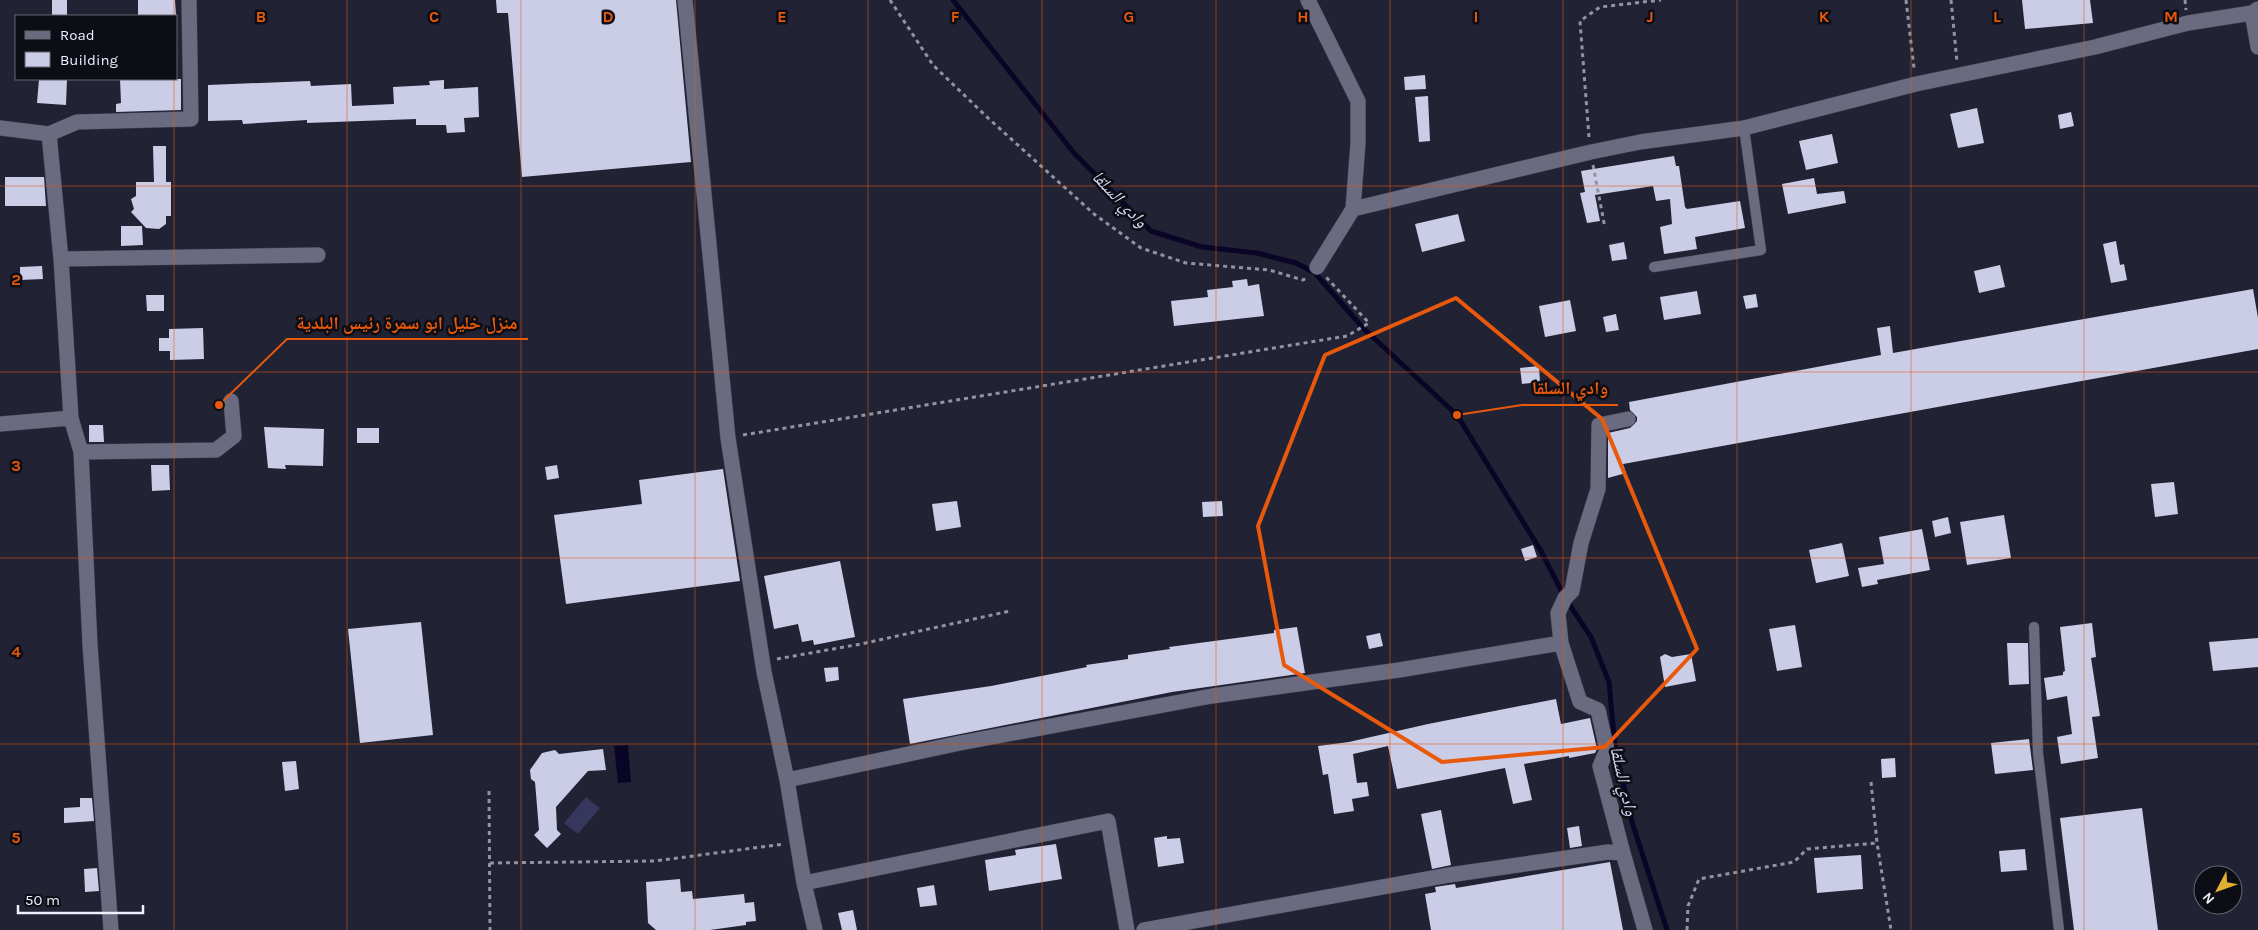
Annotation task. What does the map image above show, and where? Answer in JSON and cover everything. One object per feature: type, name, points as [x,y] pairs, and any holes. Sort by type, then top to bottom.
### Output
[{"type":"street","points":[[0,128],[50,134],[77,122],[191,119],[189,0]]},
{"type":"street","points":[[685,0],[728,438],[762,661],[787,780],[804,883],[815,930]]},
{"type":"street","points":[[1308,0],[1358,101],[1358,143],[1353,209],[1317,267]]},
{"type":"street","points":[[1353,209],[1591,152],[1640,142],[1744,128],[1916,84],[2095,47],[2188,23],[2255,11],[2258,47]]},
{"type":"street","points":[[50,134],[61,259],[71,418],[81,452],[90,645],[111,930]]},
{"type":"street","points":[[61,259],[318,255]]},
{"type":"street","points":[[81,452],[216,450],[234,436],[231,401]]},
{"type":"street","points":[[0,424],[71,418]]},
{"type":"street","points":[[1628,419],[1599,425],[1598,489],[1580,543],[1572,591],[1565,598],[1558,613],[1561,644],[1580,702],[1598,710],[1608,750],[1600,766],[1645,930]]},
{"type":"street","points":[[787,780],[960,743],[1212,696],[1399,670],[1561,644]]},
{"type":"street","points":[[804,883],[1108,821],[1127,930]]},
{"type":"street","points":[[1144,930],[1449,875],[1608,852],[1623,853]]},
{"type":"lane","points":[[1654,267],[1761,250],[1744,128]]},
{"type":"lane","points":[[2034,626],[2038,753],[2059,930]]},
{"type":"path","points":[[728,438],[1346,336],[1369,323],[1317,267],[1315,273],[1303,280],[1269,270],[1186,263],[1140,248],[1094,214],[988,118],[933,65],[890,0]]},
{"type":"path","points":[[1605,228],[1591,152],[1580,21],[1600,7],[1661,0]]},
{"type":"path","points":[[1906,0],[1916,84]]},
{"type":"path","points":[[1951,0],[1959,75]]},
{"type":"path","points":[[762,661],[861,644],[1010,611]]},
{"type":"path","points":[[1871,782],[1877,843],[1891,930]]},
{"type":"path","points":[[489,791],[490,930]]},
{"type":"path","points":[[490,864],[655,862],[797,842]]},
{"type":"path","points":[[1687,930],[1688,906],[1698,879],[1794,862],[1807,849],[1877,843]]},
{"type":"highlighted area","points":[[1456,298],[1602,419],[1697,649],[1605,747],[1442,762],[1284,665],[1258,526],[1325,355]]},
{"type":"shaded area","points":[[628,745],[631,782],[618,783],[614,746]]},
{"type":"shaded area","points":[[586,797],[600,808],[578,834],[564,823]]},
{"type":"building","points":[[52,0],[67,0],[67,15],[52,15]]},
{"type":"building","points":[[138,0],[175,0],[176,15],[138,15]]},
{"type":"building","points":[[496,0],[676,0],[691,162],[522,177],[508,13],[497,13]]},
{"type":"building","points":[[2022,0],[2090,0],[2093,23],[2025,29]]},
{"type":"building","points":[[1425,75],[1426,89],[1405,90],[1404,77]]},
{"type":"building","points":[[181,79],[181,110],[116,112],[116,104],[121,103],[120,80]]},
{"type":"building","points":[[39,80],[67,80],[66,105],[37,103]]},
{"type":"building","points":[[444,80],[444,89],[478,87],[479,117],[464,118],[465,132],[447,133],[446,125],[416,125],[416,119],[307,123],[307,120],[243,124],[242,120],[208,121],[208,85],[310,81],[311,86],[351,84],[352,106],[394,104],[393,87],[430,85],[429,81]]},
{"type":"building","points":[[1428,96],[1430,141],[1419,142],[1415,97]]},
{"type":"building","points":[[1977,108],[1984,143],[1958,148],[1950,114]]},
{"type":"building","points":[[2071,112],[2074,126],[2060,129],[2058,115]]},
{"type":"building","points":[[1832,134],[1838,163],[1806,170],[1799,141]]},
{"type":"building","points":[[153,146],[166,146],[166,182],[171,182],[171,216],[166,216],[166,224],[159,229],[146,228],[131,212],[134,209],[131,199],[136,196],[136,182],[154,182]]},
{"type":"building","points":[[1674,156],[1676,166],[1679,166],[1685,207],[1687,209],[1740,201],[1745,228],[1695,237],[1697,249],[1664,254],[1660,227],[1672,224],[1670,199],[1656,201],[1653,186],[1595,195],[1600,221],[1587,223],[1580,193],[1585,192],[1581,171]]},
{"type":"building","points":[[5,177],[44,177],[46,206],[5,206]]},
{"type":"building","points":[[1814,178],[1817,194],[1844,191],[1846,203],[1788,214],[1782,184]]},
{"type":"building","points":[[1458,214],[1465,241],[1422,252],[1415,224]]},
{"type":"building","points":[[121,226],[142,226],[143,245],[121,246]]},
{"type":"building","points":[[2116,241],[2120,265],[2124,264],[2127,280],[2111,283],[2103,244]]},
{"type":"building","points":[[1624,242],[1627,259],[1612,261],[1609,245]]},
{"type":"building","points":[[2000,265],[2005,287],[1979,293],[1974,271]]},
{"type":"building","points":[[42,266],[43,279],[20,280],[20,267]]},
{"type":"building","points":[[1247,279],[1248,286],[1259,284],[1264,316],[1174,326],[1171,301],[1208,297],[1207,290],[1233,287],[1232,281]]},
{"type":"building","points":[[2253,289],[2258,318],[2258,349],[1623,464],[1626,473],[1608,478],[1608,433],[1630,428],[1637,421],[1637,417],[1630,410],[1629,402],[1881,355],[1877,328],[1890,326],[1893,353]]},
{"type":"building","points":[[1697,291],[1701,314],[1664,320],[1660,297]]},
{"type":"building","points":[[1756,294],[1758,307],[1746,309],[1743,296]]},
{"type":"building","points":[[146,295],[164,295],[164,311],[147,311]]},
{"type":"building","points":[[1570,300],[1576,331],[1545,337],[1539,306]]},
{"type":"building","points":[[1616,314],[1619,330],[1606,332],[1603,317]]},
{"type":"building","points":[[203,328],[204,359],[170,360],[170,351],[159,351],[159,338],[169,338],[169,329]]},
{"type":"building","points":[[1539,366],[1540,382],[1522,384],[1520,368]]},
{"type":"building","points":[[89,425],[103,425],[104,442],[89,442]]},
{"type":"building","points":[[264,427],[324,429],[323,466],[285,465],[286,469],[268,468]]},
{"type":"building","points":[[357,428],[379,428],[379,443],[357,443]]},
{"type":"building","points":[[151,465],[169,465],[170,490],[152,491]]},
{"type":"building","points":[[557,465],[559,478],[547,480],[545,467]]},
{"type":"building","points":[[723,469],[740,581],[566,604],[554,515],[642,504],[639,480]]},
{"type":"building","points":[[2174,482],[2178,514],[2155,517],[2151,484]]},
{"type":"building","points":[[957,501],[961,527],[936,531],[932,504]]},
{"type":"building","points":[[1222,501],[1223,516],[1203,517],[1202,502]]},
{"type":"building","points":[[2004,515],[2011,558],[1967,565],[1960,522]]},
{"type":"building","points":[[1948,517],[1951,533],[1935,537],[1932,521]]},
{"type":"building","points":[[1922,529],[1930,570],[1877,580],[1878,584],[1862,587],[1858,568],[1884,564],[1879,537]]},
{"type":"building","points":[[1842,543],[1849,576],[1816,583],[1809,550]]},
{"type":"building","points":[[1533,545],[1537,557],[1525,561],[1521,549]]},
{"type":"building","points":[[840,561],[855,637],[814,645],[813,640],[802,642],[798,624],[774,629],[764,576]]},
{"type":"building","points":[[421,622],[433,735],[360,743],[348,629]]},
{"type":"building","points":[[2092,623],[2096,657],[2091,658],[2100,716],[2092,717],[2098,758],[2061,764],[2057,737],[2072,734],[2067,696],[2047,700],[2044,678],[2063,675],[2065,671],[2060,627]]},
{"type":"building","points":[[1795,625],[1802,667],[1777,671],[1769,629]]},
{"type":"building","points":[[1297,627],[1305,673],[1172,692],[910,744],[903,699],[991,686],[1087,667],[1086,665],[1128,659],[1128,655],[1170,649],[1169,647],[1274,633],[1274,630]]},
{"type":"building","points":[[1380,633],[1383,646],[1369,649],[1366,636]]},
{"type":"building","points":[[2258,638],[2258,667],[2213,671],[2209,642]]},
{"type":"building","points":[[2007,643],[2028,643],[2029,684],[2009,685]]},
{"type":"building","points":[[1665,654],[1672,657],[1691,654],[1696,681],[1665,687],[1660,657]]},
{"type":"building","points":[[838,667],[839,680],[826,682],[824,668]]},
{"type":"building","points":[[1556,699],[1561,724],[1590,718],[1597,749],[1595,753],[1524,764],[1532,800],[1513,804],[1505,768],[1397,789],[1388,746],[1353,754],[1357,783],[1367,782],[1369,796],[1352,799],[1354,811],[1334,814],[1328,774],[1323,775],[1318,746],[1349,742],[1428,724]]},
{"type":"building","points":[[2029,739],[2033,770],[1995,774],[1991,743]]},
{"type":"building","points":[[603,749],[606,770],[588,771],[556,807],[557,830],[561,834],[547,848],[534,835],[539,830],[535,782],[531,779],[530,770],[542,753],[555,750],[559,754]]},
{"type":"building","points":[[1895,758],[1896,777],[1882,778],[1881,759]]},
{"type":"building","points":[[296,761],[299,789],[285,791],[282,762]]},
{"type":"building","points":[[80,798],[92,798],[94,821],[64,823],[64,808],[80,807]]},
{"type":"building","points":[[2142,808],[2158,930],[2074,930],[2060,818]]},
{"type":"building","points":[[1441,810],[1451,865],[1432,869],[1421,814]]},
{"type":"building","points":[[1579,826],[1582,846],[1570,848],[1567,828]]},
{"type":"building","points":[[1167,836],[1167,839],[1180,838],[1184,863],[1158,867],[1154,838]]},
{"type":"building","points":[[1056,844],[1062,879],[989,891],[985,860],[1016,855],[1015,850]]},
{"type":"building","points":[[2025,849],[2027,870],[2001,872],[1999,851]]},
{"type":"building","points":[[1861,855],[1863,889],[1817,893],[1814,858]]},
{"type":"building","points":[[1610,862],[1623,930],[1431,930],[1425,894],[1436,892],[1435,887],[1455,884],[1456,888]]},
{"type":"building","points":[[97,868],[99,891],[85,892],[84,869]]},
{"type":"building","points":[[680,879],[681,892],[692,891],[693,899],[744,894],[745,903],[754,902],[756,921],[746,922],[746,925],[710,930],[656,930],[648,923],[646,882]]},
{"type":"building","points":[[934,885],[937,905],[920,907],[917,888]]},
{"type":"building","points":[[853,910],[857,930],[842,930],[838,913]]},
{"type":"waterway","name":"وادي السلقا","points":[[953,0],[1074,153],[1151,231],[1202,247],[1257,253],[1296,263],[1315,273],[1363,328],[1457,415],[1541,551],[1565,598],[1591,637],[1609,682],[1615,747],[1632,822],[1667,930]]},
{"type":"place","name":"منزل خليل ابو سمرة رئيس البلدية","points":[[219,405]]},
{"type":"place","name":"وادي السلقا","points":[[1457,415]]}]
